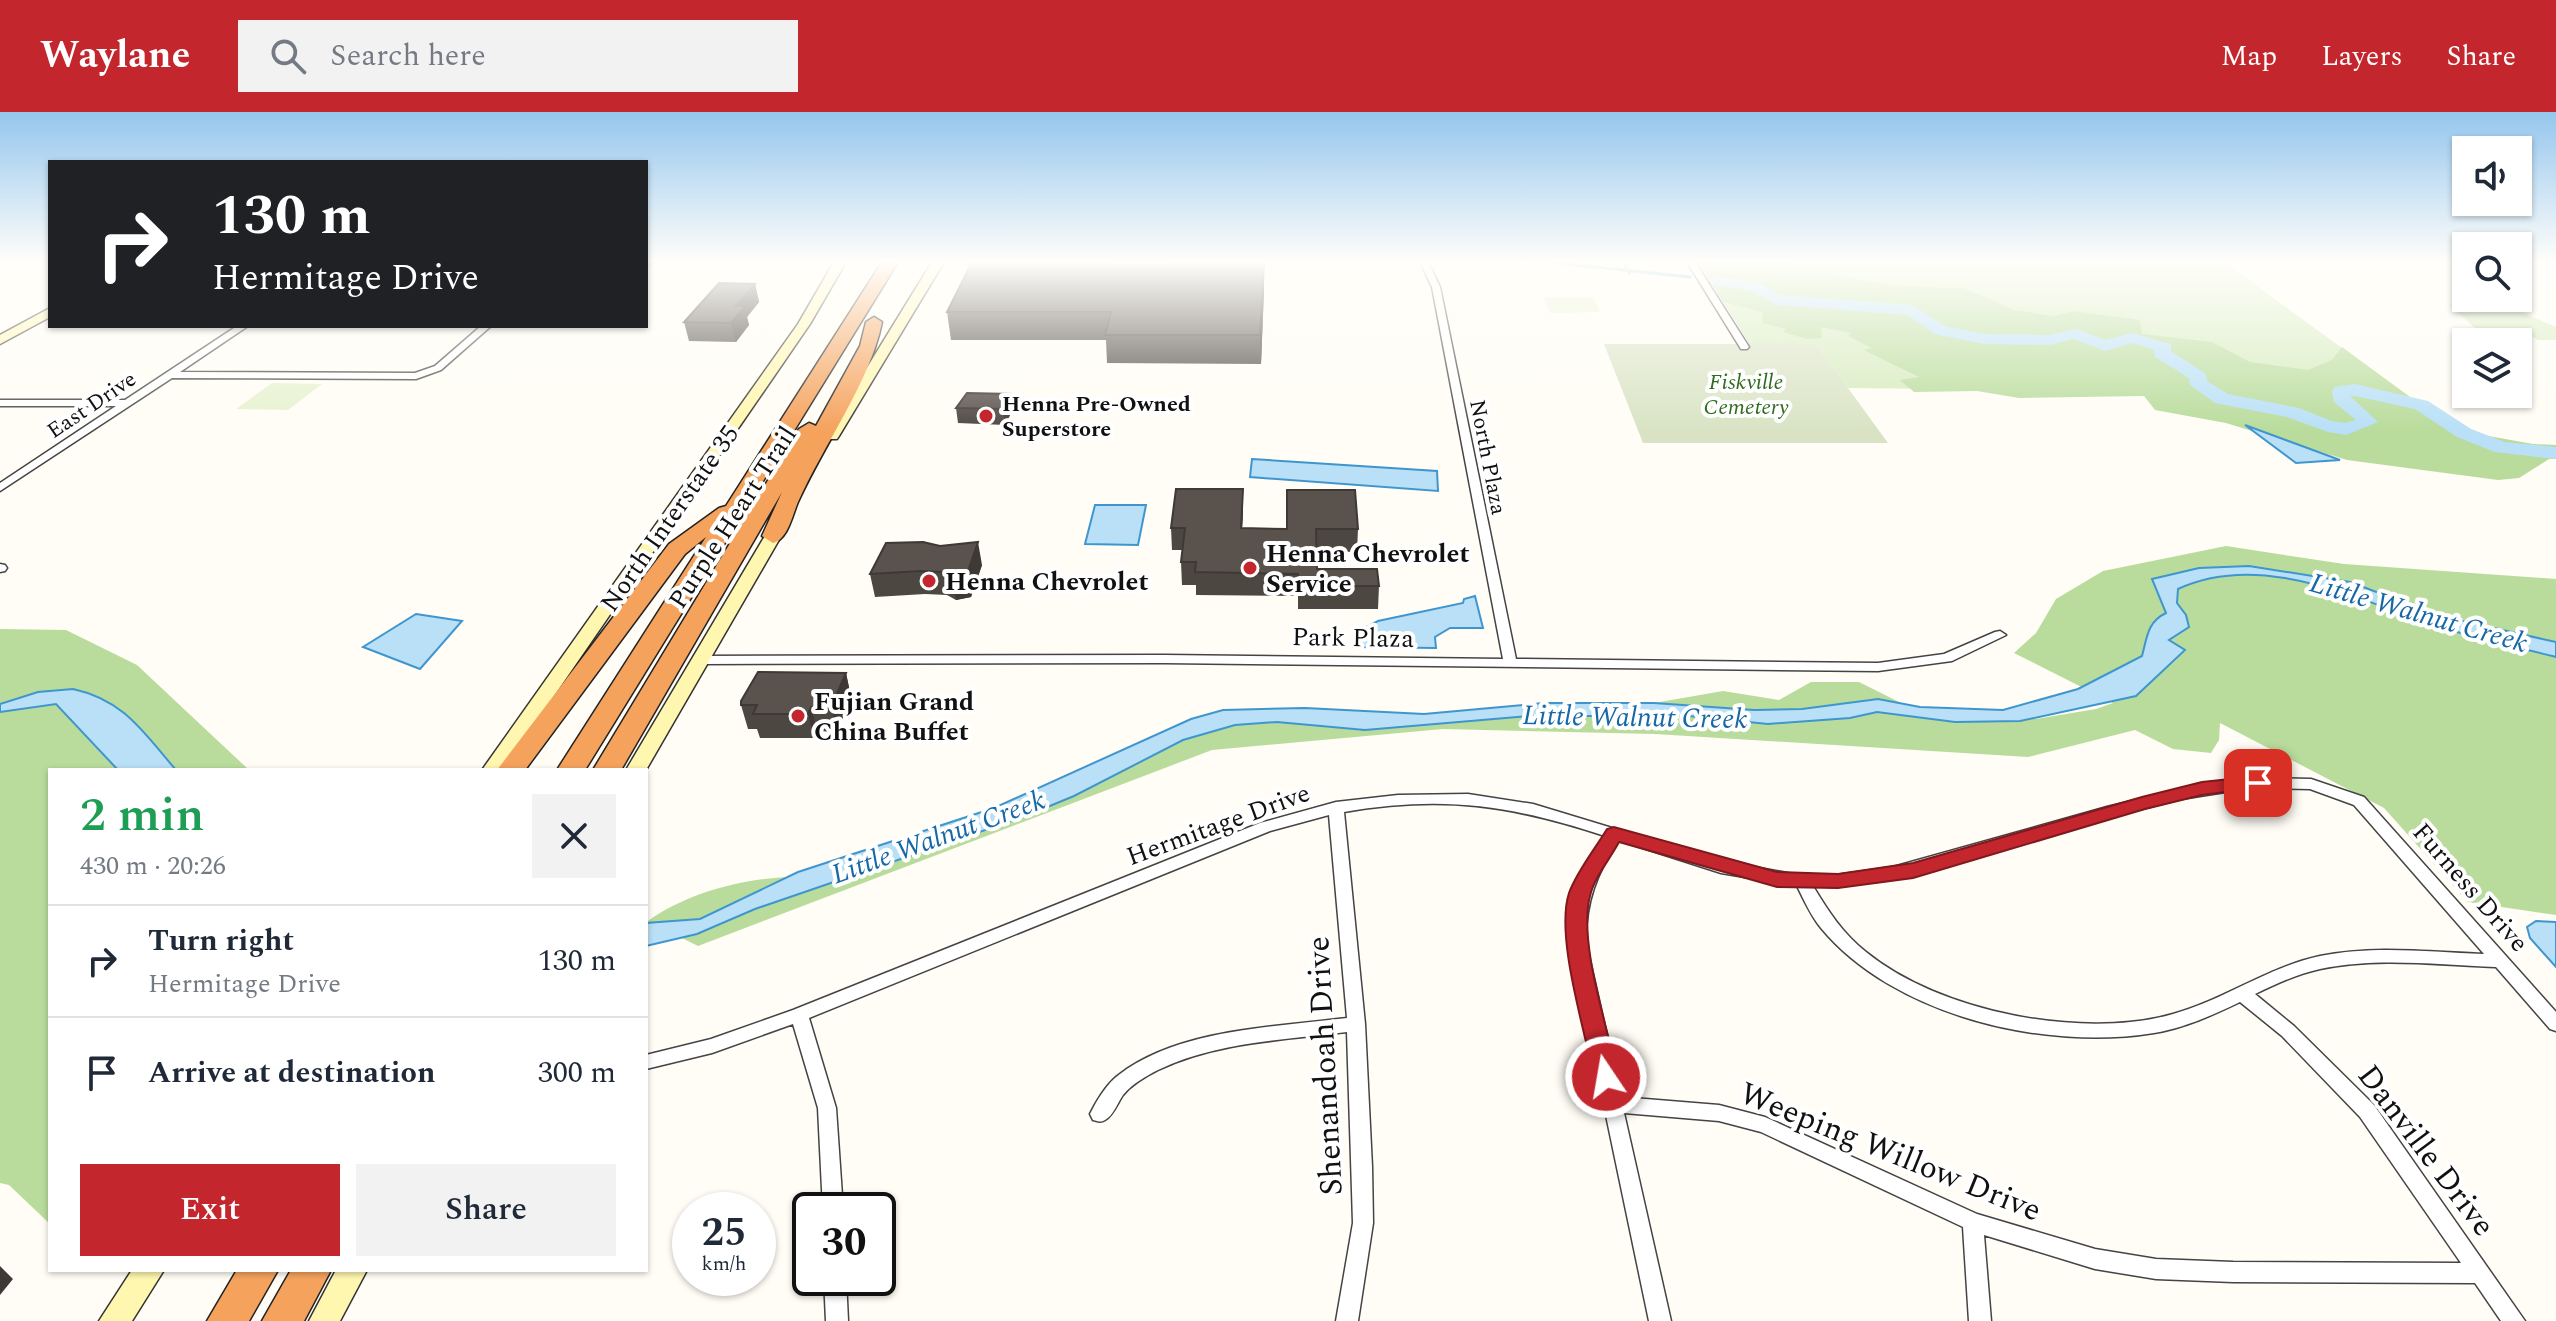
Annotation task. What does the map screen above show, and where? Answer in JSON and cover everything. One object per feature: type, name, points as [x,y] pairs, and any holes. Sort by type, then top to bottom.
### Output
[{"type":"highway","name":"Purple Heart Trail","points":[[572,768],[855,318]]},
{"type":"highway","name":"Purple Heart Trail","points":[[608,768],[876,318]]},
{"type":"highway","points":[[773,536],[803,468],[869,346],[874,322]]},
{"type":"highway","points":[[513,768],[677,549],[739,503]]},
{"type":"highway","points":[[227,1321],[258,1272]]},
{"type":"highway","points":[[282,1321],[311,1272]]},
{"type":"main road","points":[[0,340],[39,318]]},
{"type":"main road","name":"North Interstate 35","points":[[493,768],[807,318]]},
{"type":"main road","points":[[637,768],[904,318]]},
{"type":"main road","points":[[114,1321],[148,1272]]},
{"type":"main road","points":[[324,1321],[351,1272]]},
{"type":"street","name":"North Plaza","points":[[1442,318],[1510,662]]},
{"type":"street","points":[[1726,318],[1744,347]]},
{"type":"street","name":"East Drive","points":[[0,488],[240,328]]},
{"type":"street","points":[[171,375],[416,376],[438,368],[484,328]]},
{"type":"street","points":[[0,403],[127,403]]},
{"type":"street","name":"Park Plaza","points":[[700,660],[1510,662],[1878,667],[1947,658],[2000,635]]},
{"type":"street","name":"Hermitage Drive","points":[[648,1062],[712,1046],[799,1015],[1265,827],[1336,807],[1460,798],[1492,801],[1533,809],[1742,872],[1802,881],[1838,881],[1913,871],[2202,789],[2306,782],[2342,789]]},
{"type":"street","name":"Furness Drive","points":[[2342,789],[2370,811],[2556,1024]]},
{"type":"street","name":"Shenandoah Drive","points":[[1336,807],[1356,1024],[1363,1223],[1347,1321]]},
{"type":"street","points":[[1614,834],[1580,892],[1575,916],[1578,943],[1660,1321]]},
{"type":"street","points":[[1802,881],[1810,904],[1856,953],[1921,994],[1970,1013],[2060,1028],[2113,1030],[2155,1026],[2198,1014],[2291,972],[2320,963],[2362,959],[2501,961]]},
{"type":"street","name":"Danville Drive","points":[[2244,995],[2288,1031],[2367,1111],[2514,1321]]},
{"type":"street","points":[[799,1015],[827,1108],[832,1192]]},
{"type":"street","points":[[1100,1114],[1124,1081],[1176,1056],[1356,1024]]},
{"type":"street","name":"Weeping Willow Drive","points":[[1612,1104],[1719,1113],[1765,1125],[1973,1222],[2050,1247],[2156,1269],[2480,1273]]},
{"type":"street","points":[[1973,1222],[1980,1321]]},
{"type":"street","points":[[836,1296],[837,1321]]},
{"type":"green space","points":[[1733,318],[2301,318],[2405,394],[1848,388],[1816,344],[1750,345]]},
{"type":"green space","points":[[1763,318],[2128,318],[2140,320],[2142,334],[2212,342],[2250,362],[2308,370],[2332,360],[2342,347],[2455,430],[2556,445],[2556,459],[2549,459],[2519,478],[2498,480],[2347,460],[2226,423],[2155,410],[2144,396],[2019,398],[1977,391],[1914,392],[1900,380],[1919,377],[1864,350],[1872,348],[1848,336],[1851,333],[1821,327],[1822,338],[1807,339],[1763,323]]},
{"type":"green space","points":[[2464,318],[2536,318],[2556,327],[2556,340],[2538,340],[2532,336],[2532,328],[2475,328]]},
{"type":"green space","name":"Fiskville Cemetery","points":[[1604,344],[1816,344],[1888,443],[1643,443]]},
{"type":"green space","points":[[272,383],[322,384],[288,410],[236,409]]},
{"type":"green space","points":[[2226,546],[2344,564],[2556,579],[2556,915],[2468,902],[2384,808],[2220,723],[2219,740],[2211,753],[2173,749],[2135,730],[2028,757],[1655,734],[1443,729],[1212,750],[698,946],[648,921],[680,902],[717,889],[755,880],[792,877],[953,826],[1083,776],[1214,713],[1424,714],[1544,703],[1654,703],[1723,691],[1779,700],[1811,682],[1859,682],[1907,706],[1958,718],[2036,719],[2096,709],[2113,703],[2014,653],[2036,633],[2056,599],[2103,571]]},
{"type":"green space","points":[[0,629],[66,630],[137,665],[247,768],[48,768],[48,1222],[9,1185],[0,1183]]},
{"type":"water","points":[[2245,425],[2340,460],[2296,463]]},
{"type":"water","points":[[1252,459],[1437,471],[1438,491],[1250,477]]},
{"type":"water","points":[[1095,505],[1146,505],[1138,545],[1085,544]]},
{"type":"water","name":"Little Walnut Creek","points":[[2249,566],[2350,582],[2440,616],[2556,642],[2556,657],[2452,631],[2309,583],[2243,575],[2210,578],[2178,589],[2177,603],[2186,615],[2189,627],[2169,640],[2185,650],[2136,696],[2020,721],[1955,722],[1877,712],[1850,718],[1768,724],[1689,716],[1529,716],[1365,730],[1277,722],[1235,725],[1183,740],[1074,796],[1023,817],[755,909],[697,934],[648,946],[648,923],[700,919],[798,872],[994,808],[1191,719],[1223,710],[1305,708],[1424,714],[1544,703],[1654,703],[1754,710],[1802,709],[1878,699],[1920,707],[2003,710],[2078,689],[2142,656],[2151,626],[2166,613],[2152,579],[2199,568]]},
{"type":"water","points":[[1475,596],[1483,628],[1450,628],[1435,637],[1436,648],[1354,647],[1355,633],[1378,621],[1463,603],[1464,599]]},
{"type":"water","points":[[416,614],[462,621],[420,669],[363,647]]},
{"type":"water","points":[[73,689],[106,701],[131,719],[174,768],[116,768],[56,704],[0,712],[0,704],[38,692]]},
{"type":"water","points":[[2536,921],[2556,922],[2556,967],[2530,938],[2527,927]]},
{"type":"building","points":[[687,318],[735,318],[731,323],[684,322]]},
{"type":"building","points":[[1109,318],[1261,318],[1260,335],[1105,335]]},
{"type":"building","points":[[967,393],[1011,394],[1003,409],[956,408]]},
{"type":"building","points":[[1176,489],[1243,489],[1241,528],[1287,529],[1287,490],[1355,490],[1358,529],[1316,529],[1317,569],[1377,569],[1379,586],[1298,586],[1298,574],[1195,572],[1196,562],[1181,562],[1185,528],[1171,528]]},
{"type":"building","points":[[923,542],[940,546],[978,542],[967,574],[952,577],[943,572],[921,571],[870,574],[886,543]]},
{"type":"building","points":[[758,672],[846,673],[831,707],[811,707],[808,714],[753,714],[757,705],[741,705],[741,701]]},
{"type":"waterway","points":[[1924,318],[1940,330],[1984,339],[2049,340],[2076,334],[2105,346],[2132,338],[2165,348],[2161,353],[2184,365],[2200,378],[2196,381],[2222,399],[2292,412],[2328,426],[2346,429],[2368,422],[2341,398],[2341,391],[2355,390],[2421,405],[2464,433],[2502,448],[2556,453]]},
{"type":"place","name":"Henna Pre-Owned Superstore","points":[[986,416]]},
{"type":"place","name":"Henna Chevrolet Service","points":[[1250,568]]},
{"type":"place","name":"Henna Chevrolet","points":[[929,581]]},
{"type":"place","name":"Fujian Grand China Buffet","points":[[798,716]]},
{"type":"route","points":[[1606,1077],[1575,916],[1580,892],[1614,834],[1742,872],[1777,879],[1838,881],[1913,871],[2142,804],[2202,789],[2258,783]]}]
